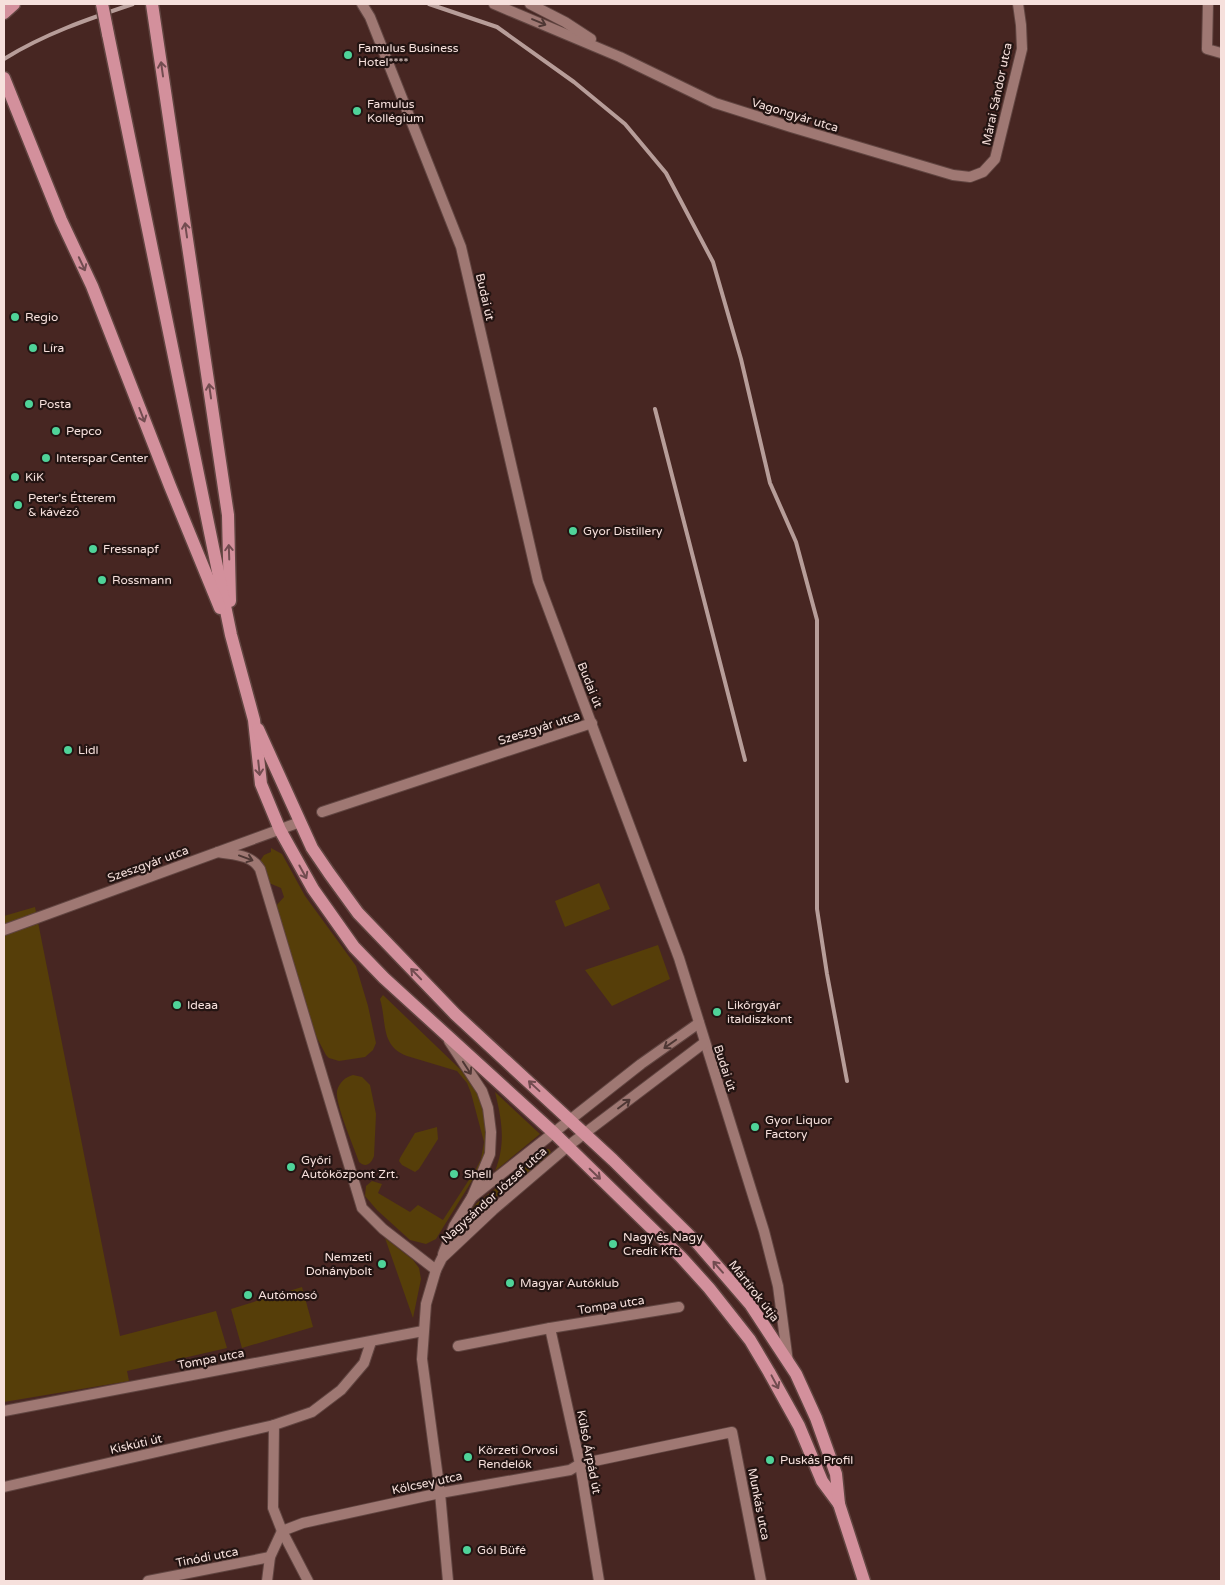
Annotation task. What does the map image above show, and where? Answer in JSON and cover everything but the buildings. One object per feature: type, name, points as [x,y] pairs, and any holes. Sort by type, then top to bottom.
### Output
[{"type":"main road","points":[[4,13],[14,4]]},
{"type":"main road","points":[[102,4],[231,636],[254,720]]},
{"type":"main road","points":[[152,4],[228,515],[231,636]]},
{"type":"main road","points":[[4,78],[61,220],[92,286],[166,477],[231,636]]},
{"type":"main road","name":"Mártírok útja","points":[[254,720],[312,848],[328,873],[374,930],[455,1014],[570,1119],[699,1245],[750,1304],[796,1374],[816,1418],[836,1474],[840,1504],[864,1581]]},
{"type":"main road","name":"Mártírok útja","points":[[254,720],[261,784],[280,830],[313,889],[354,947],[384,978],[568,1146],[681,1257],[732,1316],[769,1372],[799,1426],[822,1481],[840,1504]]},
{"type":"street","name":"Budai út","points":[[362,4],[370,17],[460,247],[538,581],[669,929],[764,1231],[778,1286],[788,1363]]},
{"type":"street","points":[[370,17],[372,4]]},
{"type":"street","name":"Vagongyár utca","points":[[494,4],[620,57],[715,103],[954,175],[970,177]]},
{"type":"street","name":"Vagongyár utca","points":[[530,4],[565,22],[620,57]]},
{"type":"street","name":"Márai Sándor utca","points":[[970,177],[983,172],[995,159],[1004,128],[1022,49],[1018,4]]},
{"type":"street","points":[[1208,4],[1207,49],[1221,53]]},
{"type":"street","name":"Szeszgyár utca","points":[[322,812],[592,724]]},
{"type":"street","name":"Szeszgyár utca","points":[[4,930],[300,822]]},
{"type":"street","points":[[218,852],[249,858],[256,863],[263,878],[362,1208],[383,1229],[436,1270]]},
{"type":"street","points":[[472,1197],[641,1064],[699,1024]]},
{"type":"street","points":[[440,1028],[482,1091],[488,1108],[491,1132],[490,1154],[472,1197],[454,1226],[442,1258]]},
{"type":"street","name":"Nagysándor József utca","points":[[448,1581],[440,1493],[422,1359],[426,1304],[436,1270],[442,1258],[493,1210],[568,1146],[704,1043]]},
{"type":"street","name":"Tompa utca","points":[[458,1346],[550,1328],[679,1307]]},
{"type":"street","name":"Külső Árpád út","points":[[550,1328],[580,1464],[599,1581]]},
{"type":"street","name":"Tompa utca","points":[[4,1411],[423,1331]]},
{"type":"street","name":"Kiskúti út","points":[[4,1487],[274,1425],[312,1412],[341,1390],[364,1363],[371,1342]]},
{"type":"street","points":[[274,1425],[273,1508],[282,1531],[308,1581]]},
{"type":"street","name":"Kölcsey utca","points":[[282,1531],[303,1523],[440,1493],[570,1470],[580,1464],[732,1432]]},
{"type":"street","name":"Munkás utca","points":[[732,1432],[761,1581]]},
{"type":"street","points":[[267,1581],[270,1556],[282,1531]]},
{"type":"street","name":"Tinódi utca","points":[[148,1581],[270,1556]]},
{"type":"shaded area","points":[[271,848],[282,854],[305,896],[356,966],[368,1006],[376,1043],[373,1050],[365,1057],[339,1061],[329,1058],[316,1036],[275,907],[284,897],[281,888],[269,883],[260,861],[264,855],[271,852]]},
{"type":"shaded area","points":[[599,883],[610,909],[565,927],[555,901]]},
{"type":"shaded area","points":[[35,907],[120,1336],[216,1311],[227,1348],[127,1371],[129,1381],[4,1402],[4,916]]},
{"type":"shaded area","points":[[658,945],[670,979],[612,1006],[585,970]]},
{"type":"shaded area","points":[[383,995],[461,1070],[481,1096],[488,1116],[487,1151],[481,1166],[436,1239],[426,1244],[410,1240],[377,1210],[365,1196],[366,1186],[372,1181],[382,1184],[378,1193],[410,1212],[418,1205],[443,1220],[476,1169],[481,1159],[484,1142],[471,1093],[467,1083],[457,1071],[407,1056],[398,1052],[392,1046],[388,1040],[384,1025],[380,999]]},
{"type":"shaded area","points":[[353,1075],[362,1077],[370,1085],[376,1114],[374,1156],[370,1163],[366,1165],[359,1162],[337,1097],[337,1091],[341,1083],[347,1077]]},
{"type":"shaded area","points":[[495,1092],[540,1134],[495,1171],[501,1151],[502,1132]]},
{"type":"shaded area","points":[[437,1127],[438,1139],[419,1169],[415,1172],[402,1165],[399,1161],[400,1158],[415,1133]]},
{"type":"shaded area","points":[[546,1149],[549,1149],[551,1152],[549,1156],[489,1203],[455,1238],[477,1203]]},
{"type":"shaded area","points":[[385,1238],[413,1260],[419,1268],[421,1279],[413,1318]]},
{"type":"shaded area","points":[[302,1287],[313,1327],[242,1348],[231,1309]]},
{"type":"railway","points":[[4,59],[35,42],[83,21],[133,4]]},
{"type":"railway","points":[[429,4],[497,27],[574,82],[625,124],[666,173],[713,262],[741,359],[770,483],[796,542],[817,620],[817,909],[847,1081]]},
{"type":"railway","points":[[655,409],[745,760]]},
{"type":"place","name":"Famulus Business Hotel****","points":[[348,55]]},
{"type":"place","name":"Famulus Kollégium","points":[[357,111]]},
{"type":"place","name":"Regio","points":[[15,317]]},
{"type":"place","name":"Líra","points":[[33,348]]},
{"type":"place","name":"Posta","points":[[29,404]]},
{"type":"place","name":"Pepco","points":[[56,431]]},
{"type":"place","name":"Interspar Center","points":[[46,458]]},
{"type":"place","name":"KiK","points":[[15,477]]},
{"type":"place","name":"Peter's Étterem & kávézó","points":[[18,505]]},
{"type":"place","name":"Gyor Distillery","points":[[573,531]]},
{"type":"place","name":"Fressnapf","points":[[93,549]]},
{"type":"place","name":"Rossmann","points":[[102,580]]},
{"type":"place","name":"Lidl","points":[[68,750]]},
{"type":"place","name":"Ideaa","points":[[177,1005]]},
{"type":"place","name":"Likőrgyár italdiszkont","points":[[717,1012]]},
{"type":"place","name":"Gyor Liquor Factory","points":[[755,1127]]},
{"type":"place","name":"Győri Autóközpont Zrt.","points":[[291,1167]]},
{"type":"place","name":"Shell","points":[[454,1174]]},
{"type":"place","name":"Nagy és Nagy Credit Kft.","points":[[613,1244]]},
{"type":"place","name":"Nemzeti Dohánybolt","points":[[382,1264]]},
{"type":"place","name":"Magyar Autóklub","points":[[510,1283]]},
{"type":"place","name":"Autómosó","points":[[248,1295]]},
{"type":"place","name":"Körzeti Orvosi Rendelők","points":[[468,1457]]},
{"type":"place","name":"Puskás Profil","points":[[770,1460]]},
{"type":"place","name":"Gól Büfé","points":[[467,1550]]}]
